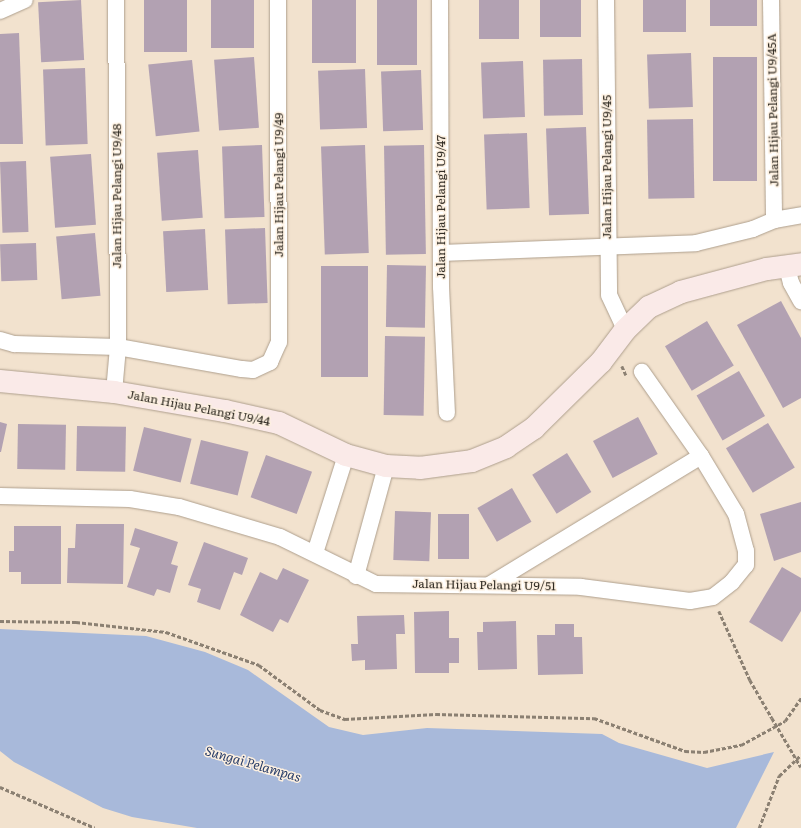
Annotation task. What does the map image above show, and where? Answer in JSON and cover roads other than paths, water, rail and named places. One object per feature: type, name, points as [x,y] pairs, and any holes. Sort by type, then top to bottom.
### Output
[{"type":"street","points":[[0,11],[25,0]]},
{"type":"street","name":"Jalan Hijau Pelangi U9/48","points":[[114,392],[118,347],[116,0]]},
{"type":"street","name":"Jalan Hijau Pelangi U9/49","points":[[118,347],[253,370],[265,366],[279,342],[278,0]]},
{"type":"street","name":"Jalan Hijau Pelangi U9/47","points":[[440,0],[441,253],[447,413]]},
{"type":"street","name":"Jalan Hijau Pelangi U9/45","points":[[606,0],[609,295],[625,330]]},
{"type":"street","name":"Jalan Hijau Pelangi U9/45A","points":[[771,0],[774,220]]},
{"type":"street","points":[[441,253],[696,243],[753,230],[774,220],[801,216]]},
{"type":"street","points":[[794,265],[791,283],[801,300]]},
{"type":"street","name":"Jalan Hijau Pelangi U9/44","points":[[0,381],[114,392],[280,423],[346,455],[386,466],[420,468],[472,461],[506,447],[534,428],[575,390],[601,362],[625,330],[649,307],[681,292],[767,269],[794,265]]},
{"type":"street","points":[[0,340],[21,345],[118,347]]},
{"type":"street","points":[[488,585],[702,456],[642,372]]},
{"type":"street","points":[[315,553],[346,455]]},
{"type":"street","name":"Jalan Hijau Pelangi U9/51","points":[[0,496],[130,499],[179,507],[280,537],[315,553],[356,576],[376,584],[581,587],[690,601],[713,598],[732,582],[746,565],[746,551],[736,514],[702,456]]},
{"type":"street","points":[[356,576],[386,466]]},
{"type":"water","name":"Sungai Pelampas","points":[[0,629],[146,636],[205,652],[248,670],[329,727],[363,735],[427,728],[602,734],[619,743],[707,768],[774,752],[736,828],[197,828],[132,817],[103,808],[14,762],[0,751]]}]
